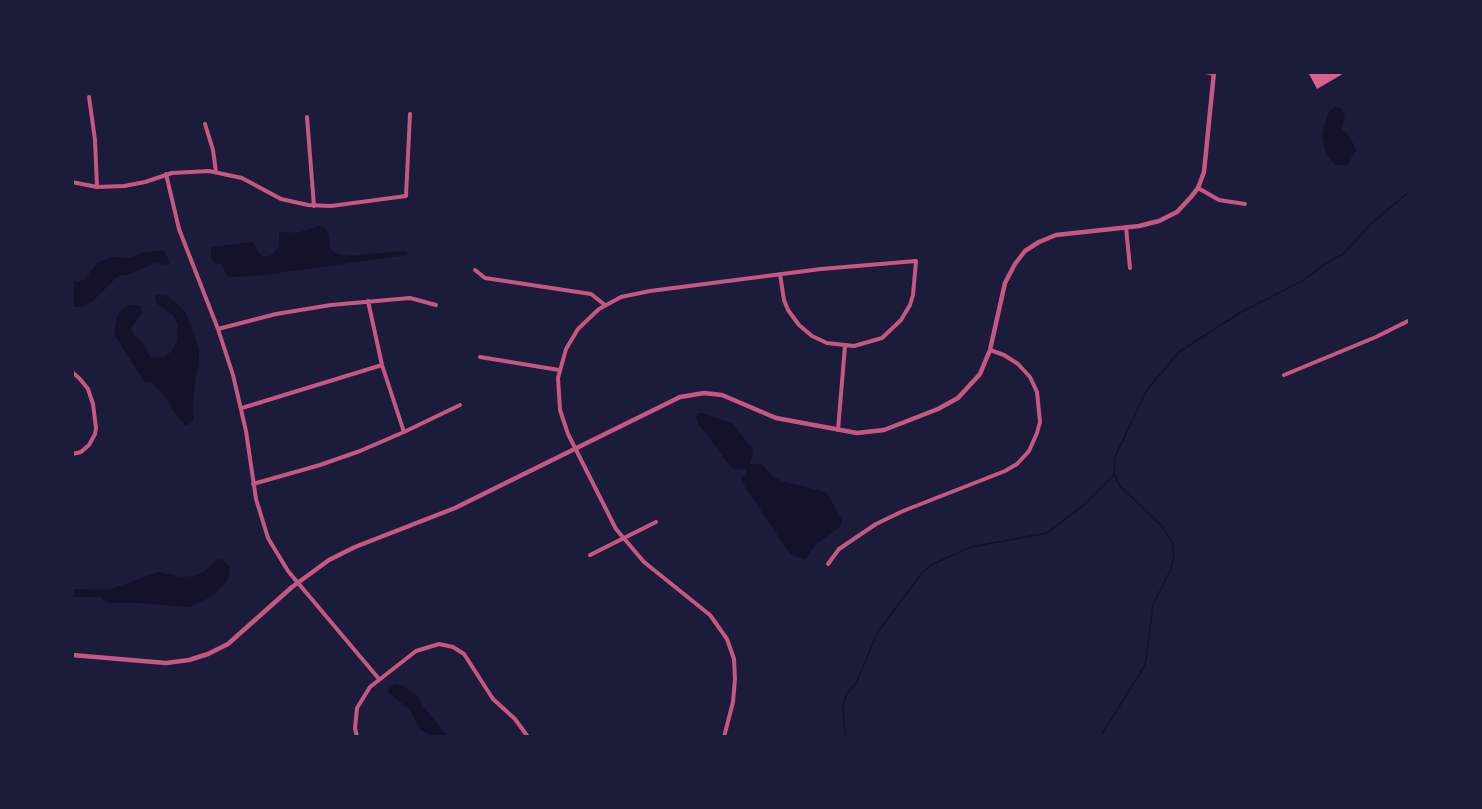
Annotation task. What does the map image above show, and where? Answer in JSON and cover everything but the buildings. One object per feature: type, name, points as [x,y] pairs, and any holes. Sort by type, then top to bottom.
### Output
[{"type":"street","points":[[72,655],[154,662],[177,662],[200,657],[228,644],[298,582],[343,552],[455,508],[687,394],[722,395],[776,418],[856,433],[884,430],[938,410],[958,398],[980,374],[990,350],[1005,282],[1025,251],[1056,235],[1148,224],[1169,217],[1185,205],[1198,188],[1206,161],[1214,74]]},
{"type":"street","points":[[89,97],[95,140],[97,187]]},
{"type":"street","points":[[72,182],[97,187],[131,185],[166,174],[186,171],[216,172],[242,178],[287,201],[314,206],[331,206],[406,196],[410,114]]},
{"type":"street","points":[[307,117],[314,206]]},
{"type":"street","points":[[205,124],[213,150],[216,172]]},
{"type":"street","points":[[166,174],[179,229],[218,329],[242,408],[259,514],[268,538],[280,559],[298,582],[379,679]]},
{"type":"street","points":[[1198,188],[1219,200],[1245,204]]},
{"type":"street","points":[[1126,227],[1130,268]]},
{"type":"street","points":[[724,737],[733,702],[735,679],[734,658],[727,639],[710,615],[652,569],[623,538],[612,521],[575,448],[560,410],[557,389],[559,370],[566,349],[578,329],[593,313],[630,294],[780,274],[916,261],[913,295],[901,320],[888,333],[874,341],[845,346],[820,340],[799,325],[784,300],[780,274]]},
{"type":"street","points":[[475,270],[485,278],[591,294],[605,305]]},
{"type":"street","points":[[218,329],[294,310],[368,301],[410,298],[436,305]]},
{"type":"street","points":[[368,301],[382,365],[404,432]]},
{"type":"street","points":[[1284,375],[1410,320]]},
{"type":"street","points":[[838,430],[845,346]]},
{"type":"street","points":[[828,564],[839,549],[876,524],[1005,471],[1017,464],[1029,451],[1040,422],[1038,392],[1030,377],[1018,364],[990,350]]},
{"type":"street","points":[[480,357],[559,370]]},
{"type":"street","points":[[242,408],[382,365]]},
{"type":"street","points":[[72,372],[88,389],[93,404],[96,428],[89,445],[81,452],[72,454]]},
{"type":"street","points":[[254,484],[320,465],[404,432],[460,405]]},
{"type":"street","points":[[590,555],[656,522]]},
{"type":"street","points":[[357,737],[355,728],[357,708],[366,693],[379,679],[425,647],[439,644],[453,646],[468,658],[488,692],[515,719],[528,737]]},
{"type":"lane","points":[[1201,72],[1214,74]]},
{"type":"shaded area","points":[[1334,107],[1341,108],[1345,117],[1341,128],[1350,137],[1356,150],[1347,165],[1335,165],[1326,153],[1322,136],[1328,113]]},
{"type":"shaded area","points":[[319,226],[328,232],[331,250],[335,253],[348,256],[403,251],[408,255],[256,276],[231,277],[227,276],[222,264],[214,263],[211,258],[211,247],[251,242],[254,243],[259,254],[264,257],[272,255],[279,246],[279,233],[297,233]]},
{"type":"shaded area","points":[[164,250],[169,265],[154,263],[131,274],[118,276],[92,302],[81,307],[72,307],[72,279],[77,282],[84,280],[97,263],[111,257],[130,258],[141,253]]},
{"type":"shaded area","points":[[155,296],[168,296],[185,311],[199,351],[195,381],[194,420],[188,425],[185,425],[168,400],[152,383],[145,382],[114,334],[117,317],[122,309],[130,305],[139,305],[143,312],[131,328],[133,334],[143,343],[151,358],[164,357],[172,351],[177,341],[178,324],[172,314],[156,303]]},
{"type":"shaded area","points":[[698,413],[733,424],[751,447],[753,452],[750,464],[761,463],[773,477],[784,482],[826,492],[841,518],[840,527],[816,544],[805,560],[790,554],[742,482],[741,478],[746,475],[746,470],[742,468],[735,470],[731,467],[698,423],[696,416]]},
{"type":"shaded area","points":[[222,559],[229,566],[230,573],[227,581],[213,596],[189,607],[111,603],[101,597],[72,597],[72,589],[109,590],[158,572],[181,577],[194,576],[205,571],[216,560]]},
{"type":"shaded area","points":[[395,684],[416,694],[448,737],[433,737],[421,730],[409,709],[389,693],[388,689]]},
{"type":"waterway","points":[[1100,737],[1145,665],[1153,605],[1171,569],[1174,556],[1172,543],[1163,527],[1120,486],[1114,474],[1115,457],[1146,391],[1179,352],[1241,312],[1302,281],[1326,263],[1343,254],[1372,223],[1410,191]]},
{"type":"waterway","points":[[845,737],[843,708],[846,694],[856,684],[877,633],[921,574],[931,565],[971,547],[1047,533],[1085,504],[1114,475]]}]
